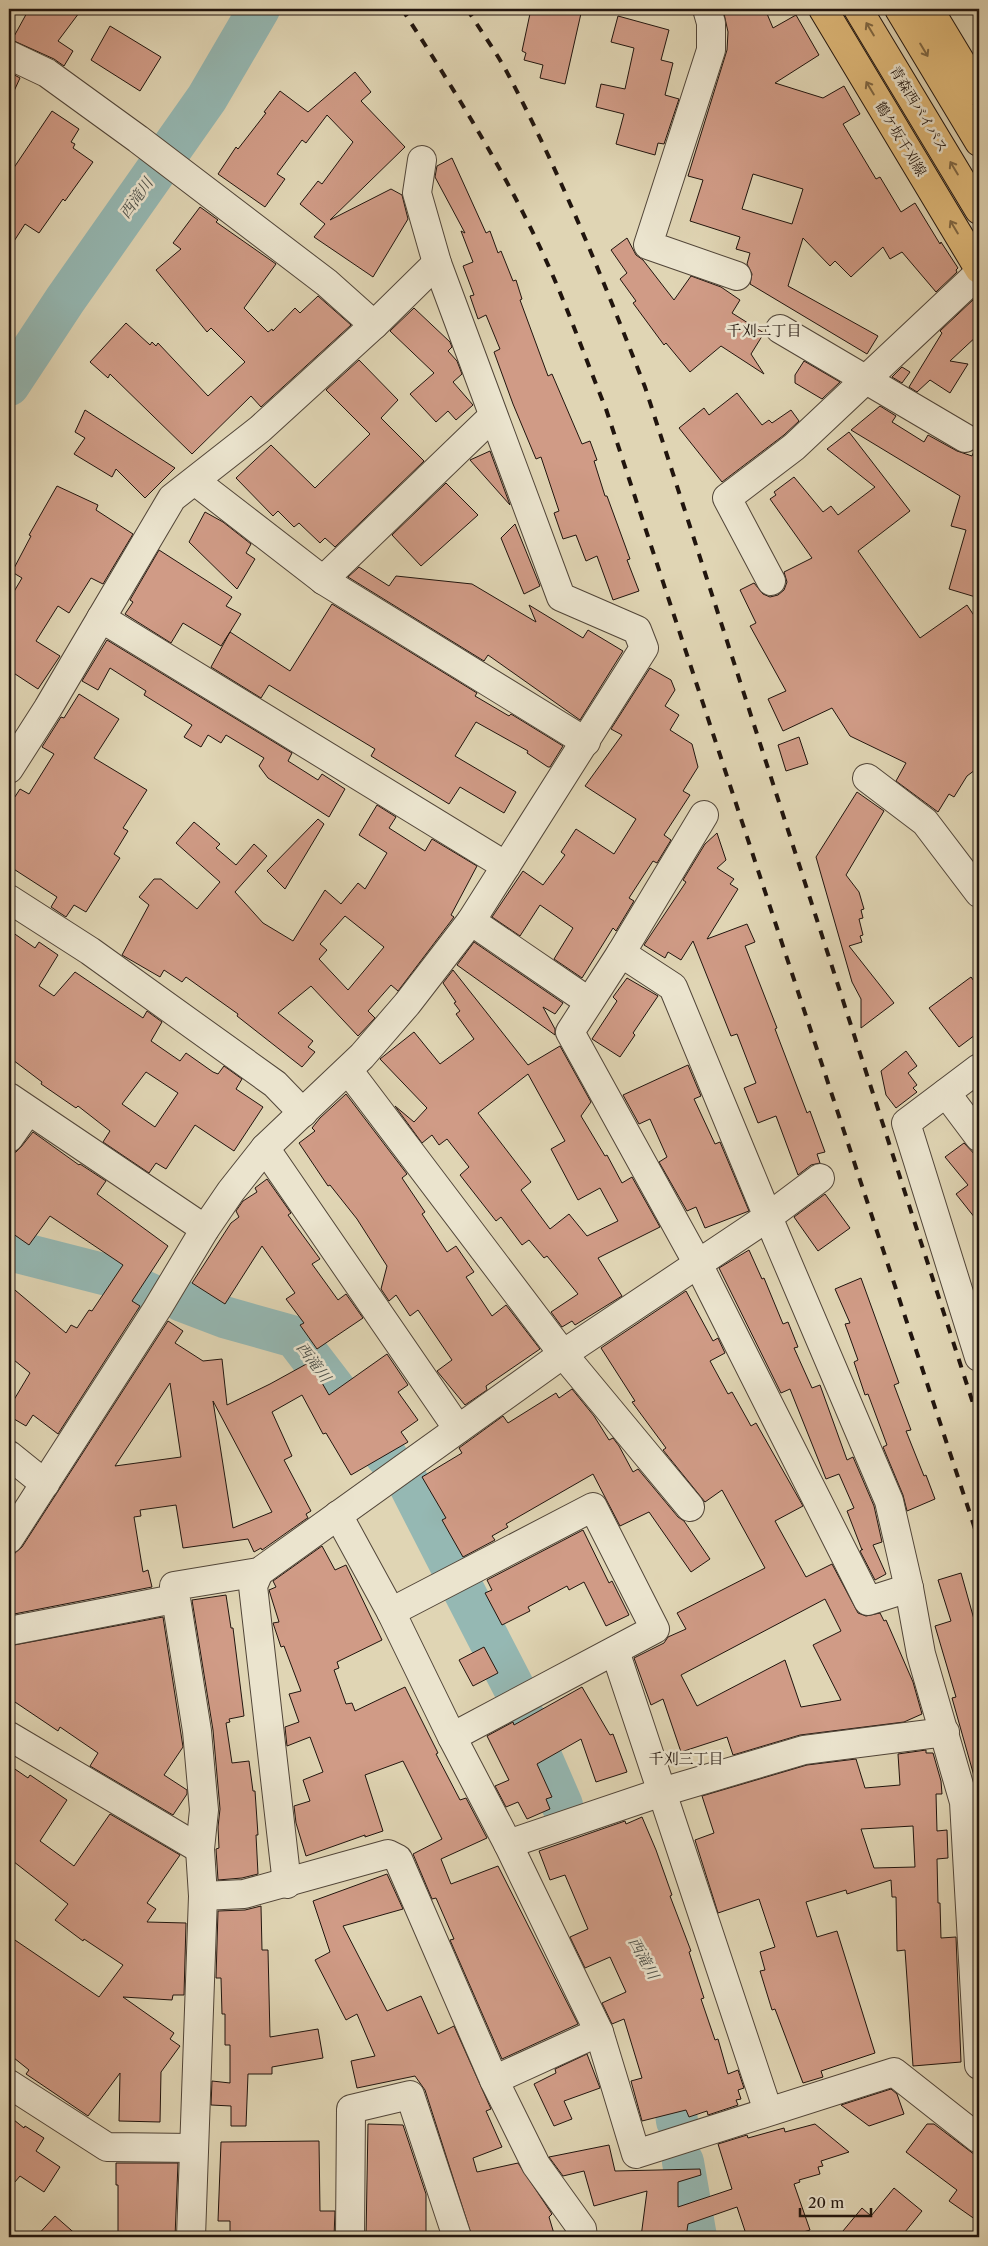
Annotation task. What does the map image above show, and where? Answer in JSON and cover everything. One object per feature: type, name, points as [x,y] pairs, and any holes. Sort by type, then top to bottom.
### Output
[{"type":"main road","name":"鶴ケ坂千刈線","points":[[823,9],[979,269]]},
{"type":"main road","name":"青森西バイパス","points":[[858,9],[979,210]]},
{"type":"main road","points":[[899,9],[979,142]]},
{"type":"main road","points":[[929,9],[979,92]]},
{"type":"street","points":[[707,9],[711,23],[712,50],[648,245],[737,276]]},
{"type":"street","points":[[9,55],[47,73],[138,139],[327,283],[374,325]]},
{"type":"street","points":[[9,1539],[157,1309],[205,1229],[265,1148],[348,1070],[407,1004],[472,921],[644,648],[637,630],[562,597],[437,263],[417,193],[422,160]]},
{"type":"street","points":[[9,769],[172,498],[260,428],[374,325],[437,263]]},
{"type":"street","points":[[771,581],[727,498],[794,447],[979,273]]},
{"type":"street","points":[[780,329],[867,378],[965,438]]},
{"type":"street","points":[[323,580],[494,416]]},
{"type":"street","points":[[195,481],[323,580],[586,742]]},
{"type":"street","points":[[101,618],[506,866]]},
{"type":"street","points":[[867,778],[925,822],[979,893]]},
{"type":"street","points":[[704,815],[621,953],[570,1032],[698,1264],[868,1601],[909,1588]]},
{"type":"street","points":[[9,899],[90,951],[267,1078],[303,1113]]},
{"type":"street","points":[[472,921],[588,1002]]},
{"type":"street","points":[[621,953],[674,987],[768,1217],[889,1501],[922,1654],[964,1802],[979,2066]]},
{"type":"street","points":[[979,1068],[906,1123],[979,1357]]},
{"type":"street","points":[[348,1070],[563,1354],[690,1507]]},
{"type":"street","points":[[946,1093],[979,1137]]},
{"type":"street","points":[[9,1138],[18,1104],[205,1229]]},
{"type":"street","points":[[265,1148],[458,1429]]},
{"type":"street","points":[[191,2237],[203,1896],[200,1849],[204,1810],[197,1731],[174,1599],[174,1586],[259,1572],[563,1354],[768,1217],[820,1178]]},
{"type":"street","points":[[9,1455],[45,1484]]},
{"type":"street","points":[[391,1612],[593,1508],[654,1629],[452,1736]]},
{"type":"street","points":[[338,1515],[391,1612],[508,1844],[599,2032],[636,2154],[894,2072],[976,2128]]},
{"type":"street","points":[[259,1572],[253,1586],[287,1884]]},
{"type":"street","points":[[9,1631],[174,1599]]},
{"type":"street","points":[[614,1650],[768,2111]]},
{"type":"street","points":[[508,1844],[662,1792],[804,1750],[945,1732]]},
{"type":"street","points":[[9,1736],[200,1849]]},
{"type":"street","points":[[203,1896],[244,1894],[287,1884],[388,1854],[398,1859],[494,2080],[536,2164],[582,2229],[583,2237]]},
{"type":"street","points":[[494,2080],[599,2032]]},
{"type":"street","points":[[9,2084],[107,2147],[194,2148]]},
{"type":"street","points":[[350,2237],[350,2109],[410,2095],[457,2237]]},
{"type":"building","points":[[29,9],[82,9],[58,41],[73,51],[64,66],[54,59],[12,40]]},
{"type":"building","points":[[531,9],[582,9],[565,84],[540,78],[543,65],[524,60],[526,53],[522,51]]},
{"type":"building","points":[[723,9],[765,9],[773,28],[796,15],[819,55],[775,83],[823,98],[844,86],[860,114],[843,124],[876,179],[880,177],[901,212],[915,203],[940,244],[941,242],[958,268],[957,272],[936,292],[902,252],[890,259],[883,247],[851,277],[835,261],[830,266],[803,238],[788,286],[878,336],[867,354],[750,284],[752,274],[747,264],[750,253],[736,249],[740,237],[690,221],[703,180],[688,176],[727,50],[728,32]],"holes":[[[753,174],[803,189],[792,224],[742,209]]]},
{"type":"building","points":[[618,16],[669,30],[661,60],[673,63],[665,95],[679,99],[664,144],[658,143],[655,155],[616,144],[624,114],[596,107],[601,84],[625,89],[634,48],[611,42]]},
{"type":"building","points":[[110,26],[161,57],[140,91],[91,60]]},
{"type":"building","points":[[9,72],[20,78],[9,102]]},
{"type":"building","points":[[355,72],[371,92],[361,101],[405,147],[330,220],[391,189],[402,195],[408,219],[373,277],[314,237],[325,224],[300,204],[318,181],[322,184],[353,142],[327,115],[306,143],[302,140],[277,174],[285,179],[265,207],[218,174],[236,147],[238,149],[266,113],[264,112],[280,91],[308,112]]},
{"type":"building","points":[[52,111],[79,129],[71,142],[75,144],[73,148],[93,162],[39,233],[25,224],[9,249],[9,175]]},
{"type":"building","points":[[452,158],[486,233],[490,231],[498,253],[501,251],[513,281],[516,280],[522,299],[520,300],[548,376],[552,374],[582,444],[590,441],[597,460],[594,461],[605,496],[607,496],[630,559],[627,560],[639,591],[613,600],[597,556],[586,561],[576,535],[563,539],[554,513],[559,511],[541,457],[536,459],[494,352],[500,349],[486,315],[478,319],[470,296],[474,295],[463,266],[473,262],[461,231],[465,233],[435,177],[437,166]]},
{"type":"building","points":[[200,207],[218,220],[216,222],[276,264],[244,308],[268,332],[272,329],[273,331],[295,308],[300,313],[318,296],[351,325],[261,407],[251,396],[192,454],[110,374],[108,378],[90,362],[126,323],[150,345],[152,342],[156,346],[158,343],[208,396],[245,362],[211,328],[207,332],[156,270],[181,249],[173,243]]},
{"type":"building","points":[[627,238],[636,255],[643,260],[674,300],[691,276],[721,287],[740,300],[732,313],[764,333],[751,354],[764,374],[721,346],[690,372],[666,343],[664,345],[633,303],[636,301],[620,279],[627,273],[611,250]]},
{"type":"building","points":[[975,298],[979,304],[979,334],[950,361],[968,364],[950,393],[930,380],[917,392],[909,387],[942,333],[940,331]]},
{"type":"building","points":[[414,308],[450,342],[452,347],[448,351],[457,361],[462,374],[453,382],[473,405],[456,420],[448,411],[436,422],[410,394],[434,373],[390,331]]},
{"type":"building","points":[[359,360],[398,400],[381,418],[424,461],[335,547],[325,538],[320,543],[299,523],[294,527],[278,511],[273,516],[236,478],[271,445],[315,488],[370,434],[326,390]]},
{"type":"building","points":[[804,361],[840,382],[822,399],[795,383],[795,375]]},
{"type":"building","points":[[902,367],[910,372],[902,383],[892,377]]},
{"type":"building","points":[[737,393],[762,425],[769,420],[772,423],[791,410],[799,421],[784,435],[722,482],[679,428],[704,408],[709,415]]},
{"type":"building","points":[[880,406],[896,416],[892,422],[924,442],[928,435],[957,451],[972,456],[974,451],[979,449],[979,598],[949,589],[966,530],[951,526],[960,496],[851,430]]},
{"type":"building","points":[[85,410],[175,468],[145,498],[116,469],[112,477],[74,454],[85,438],[75,432]]},
{"type":"building","points":[[849,432],[910,511],[858,551],[920,638],[967,605],[979,623],[979,767],[967,776],[954,797],[949,794],[938,812],[896,781],[906,763],[850,736],[832,708],[783,731],[768,699],[786,691],[750,626],[756,623],[740,590],[754,583],[763,594],[770,597],[778,595],[784,590],[787,582],[784,572],[812,558],[770,499],[776,495],[774,492],[794,477],[823,512],[831,506],[838,515],[875,487],[827,449]]},
{"type":"building","points":[[490,451],[510,505],[470,460]]},
{"type":"building","points":[[446,483],[478,515],[421,566],[392,535]]},
{"type":"building","points":[[57,486],[98,505],[96,510],[133,534],[103,584],[91,578],[69,613],[58,606],[36,641],[60,656],[38,689],[9,670],[9,600],[22,578],[12,572],[31,536],[29,535]]},
{"type":"building","points":[[205,512],[223,522],[251,544],[246,553],[255,559],[237,589],[189,542]]},
{"type":"building","points":[[515,524],[540,586],[524,594],[501,538]]},
{"type":"building","points":[[159,550],[232,597],[226,606],[241,614],[221,646],[183,623],[171,643],[125,614],[133,602],[130,600]]},
{"type":"building","points":[[359,567],[389,586],[396,576],[472,584],[536,622],[529,605],[583,638],[588,630],[623,651],[580,720],[488,655],[484,661],[348,577]]},
{"type":"building","points":[[332,604],[477,693],[475,696],[509,716],[511,714],[563,746],[550,767],[548,767],[527,753],[528,751],[476,722],[455,756],[516,792],[504,813],[460,787],[449,804],[371,756],[375,749],[269,685],[261,698],[211,667],[230,632],[290,671]]},
{"type":"building","points":[[107,640],[292,753],[288,761],[318,780],[322,774],[345,789],[329,817],[268,778],[259,766],[264,758],[226,735],[221,743],[208,735],[201,747],[184,737],[192,725],[144,695],[146,691],[110,668],[98,690],[82,681]]},
{"type":"building","points":[[650,668],[671,680],[675,690],[665,706],[679,715],[670,730],[692,744],[698,767],[683,791],[690,795],[664,835],[671,840],[657,863],[653,861],[629,898],[634,901],[616,931],[613,928],[582,978],[554,959],[573,928],[540,905],[520,936],[492,917],[523,871],[543,885],[565,855],[561,852],[576,829],[614,854],[636,819],[585,786],[622,735],[611,729]]},
{"type":"building","points":[[79,694],[119,719],[94,758],[147,790],[123,828],[128,831],[114,854],[120,858],[86,912],[74,905],[66,917],[51,907],[57,897],[9,866],[9,806],[20,789],[29,794],[54,754],[42,747],[61,717],[64,718]]},
{"type":"building","points":[[799,737],[808,764],[786,771],[778,745]]},
{"type":"building","points":[[857,792],[884,811],[846,875],[859,892],[864,909],[861,910],[863,918],[859,919],[863,935],[860,936],[862,942],[849,946],[894,1003],[861,1028],[861,999],[852,982],[816,857]]},
{"type":"building","points":[[377,805],[396,817],[389,828],[425,851],[432,839],[477,866],[451,915],[454,917],[398,991],[391,985],[368,1011],[375,1018],[358,1036],[311,986],[278,1013],[313,1041],[308,1047],[315,1052],[302,1067],[237,1016],[238,1014],[186,977],[182,982],[164,970],[160,977],[122,955],[149,905],[139,897],[154,879],[161,879],[197,909],[220,882],[176,843],[194,822],[220,844],[216,848],[236,865],[254,844],[267,856],[235,892],[263,923],[293,941],[325,890],[341,904],[358,883],[365,889],[387,853],[359,835]],"holes":[[[345,916],[384,947],[348,990],[319,959],[327,950],[320,944]]]},
{"type":"building","points":[[318,819],[324,824],[285,889],[267,871]]},
{"type":"building","points":[[717,833],[726,860],[717,868],[734,879],[730,884],[738,889],[707,939],[747,924],[755,942],[745,946],[807,1113],[810,1111],[825,1152],[817,1154],[820,1163],[811,1165],[798,1175],[776,1116],[758,1123],[744,1088],[756,1083],[737,1034],[731,1036],[693,941],[681,960],[668,952],[665,958],[644,945],[686,882],[683,880],[705,844]]},
{"type":"building","points":[[9,930],[35,948],[39,942],[58,955],[39,986],[54,996],[75,972],[143,1018],[147,1011],[162,1022],[151,1041],[180,1061],[186,1053],[218,1074],[224,1066],[242,1079],[236,1089],[263,1107],[234,1151],[195,1125],[166,1169],[156,1163],[149,1173],[103,1142],[110,1131],[78,1106],[76,1108],[41,1084],[42,1082],[9,1057]],"holes":[[[146,1072],[178,1093],[155,1127],[122,1104]]]},
{"type":"building","points":[[474,942],[563,1003],[555,1014],[543,1007],[555,1029],[555,1035],[457,965]]},
{"type":"building","points":[[453,970],[528,1065],[560,1046],[591,1102],[581,1116],[605,1156],[607,1155],[622,1183],[632,1177],[660,1227],[598,1258],[622,1296],[575,1325],[572,1321],[562,1327],[551,1312],[578,1294],[547,1256],[544,1258],[529,1240],[522,1245],[501,1217],[496,1221],[460,1175],[469,1167],[447,1139],[439,1145],[432,1135],[422,1143],[395,1106],[414,1122],[427,1108],[380,1059],[414,1032],[440,1064],[474,1039],[456,1014],[460,1011],[443,983]],"holes":[[[528,1074],[565,1141],[551,1149],[578,1200],[600,1188],[618,1221],[587,1236],[569,1214],[550,1229],[521,1190],[531,1182],[478,1113]]]},
{"type":"building","points":[[971,977],[979,988],[979,1032],[959,1047],[929,1008]]},
{"type":"building","points":[[627,978],[658,996],[633,1033],[635,1035],[620,1057],[592,1039],[617,1001],[613,997]]},
{"type":"building","points":[[906,1051],[917,1066],[908,1073],[917,1085],[913,1088],[917,1092],[896,1108],[886,1095],[881,1071]]},
{"type":"building","points":[[688,1065],[701,1096],[694,1099],[715,1144],[720,1142],[749,1211],[705,1228],[696,1207],[687,1211],[659,1162],[667,1157],[650,1119],[639,1124],[623,1095]]},
{"type":"building","points":[[346,1094],[407,1174],[402,1178],[425,1212],[422,1214],[447,1252],[456,1246],[474,1272],[466,1277],[492,1316],[506,1305],[540,1349],[486,1386],[487,1390],[465,1405],[437,1371],[452,1360],[418,1310],[410,1316],[396,1295],[389,1301],[381,1289],[387,1266],[357,1219],[330,1185],[328,1186],[299,1143],[315,1131],[312,1128],[320,1118]]},
{"type":"building","points":[[33,1132],[79,1165],[106,1181],[97,1194],[168,1246],[132,1301],[140,1306],[58,1434],[33,1415],[26,1426],[9,1416],[9,1408],[30,1373],[9,1356],[9,1285],[66,1333],[71,1325],[77,1328],[89,1310],[92,1311],[123,1265],[50,1216],[29,1245],[9,1231],[9,1153],[16,1152]]},
{"type":"building","points":[[964,1143],[979,1159],[979,1223],[956,1194],[968,1185],[945,1157]]},
{"type":"building","points":[[267,1179],[291,1213],[288,1215],[320,1259],[312,1264],[338,1300],[346,1294],[363,1318],[317,1349],[300,1325],[304,1323],[286,1299],[295,1293],[262,1246],[225,1304],[192,1283],[231,1223],[239,1217],[236,1211],[243,1201],[257,1192],[255,1188]]},
{"type":"building","points":[[825,1194],[850,1228],[818,1251],[794,1217]]},
{"type":"building","points":[[749,1250],[762,1279],[764,1278],[783,1324],[788,1322],[798,1347],[794,1348],[812,1388],[820,1385],[847,1460],[853,1457],[874,1506],[882,1542],[873,1545],[886,1574],[875,1580],[860,1551],[862,1550],[847,1511],[854,1508],[839,1474],[826,1479],[790,1389],[781,1393],[719,1268]]},
{"type":"building","points":[[861,1278],[899,1383],[894,1385],[911,1430],[906,1431],[935,1499],[907,1511],[903,1495],[883,1447],[887,1445],[868,1394],[865,1395],[854,1362],[858,1360],[845,1324],[850,1323],[835,1289]]},
{"type":"building","points":[[686,1291],[713,1341],[718,1338],[725,1353],[710,1361],[728,1394],[732,1392],[751,1426],[756,1423],[803,1506],[775,1521],[806,1577],[832,1564],[858,1613],[866,1616],[880,1613],[884,1621],[886,1620],[913,1682],[922,1714],[904,1722],[800,1735],[733,1755],[727,1737],[681,1752],[663,1699],[651,1705],[634,1658],[664,1643],[668,1637],[686,1629],[677,1613],[765,1568],[722,1490],[705,1502],[663,1450],[666,1448],[632,1402],[635,1401],[601,1348]],"holes":[[[825,1599],[841,1631],[813,1645],[841,1700],[801,1707],[785,1660],[697,1706],[681,1675]]]},
{"type":"building","points":[[168,1321],[183,1331],[175,1343],[203,1361],[222,1359],[227,1405],[310,1362],[329,1395],[387,1354],[408,1385],[398,1392],[418,1420],[401,1432],[408,1442],[351,1475],[326,1433],[323,1434],[302,1395],[272,1412],[292,1456],[284,1460],[311,1511],[306,1514],[308,1518],[262,1550],[261,1548],[254,1552],[248,1539],[183,1548],[176,1505],[140,1510],[141,1516],[134,1517],[143,1572],[148,1570],[152,1587],[9,1615],[9,1563],[15,1553],[22,1547]],"holes":[[[170,1383],[181,1457],[115,1466]],[[213,1401],[272,1512],[233,1528]]]},
{"type":"building","points":[[572,1389],[594,1416],[609,1440],[613,1438],[619,1446],[633,1472],[638,1469],[678,1517],[684,1521],[710,1559],[691,1572],[649,1512],[620,1526],[593,1474],[506,1524],[508,1527],[492,1536],[495,1540],[463,1557],[442,1520],[446,1518],[422,1477],[462,1453],[459,1448],[503,1416],[508,1423],[556,1393],[559,1398]]},
{"type":"building","points":[[583,1530],[609,1583],[612,1581],[629,1615],[606,1626],[584,1582],[569,1590],[567,1586],[528,1607],[530,1611],[502,1625],[485,1593],[492,1590],[487,1580]]},
{"type":"building","points":[[322,1546],[335,1570],[346,1565],[382,1640],[337,1662],[339,1668],[334,1670],[346,1704],[352,1703],[355,1711],[405,1687],[460,1800],[466,1798],[487,1838],[441,1859],[451,1884],[498,1866],[578,2024],[502,2059],[450,1940],[454,1939],[436,1898],[432,1899],[413,1854],[442,1839],[403,1761],[365,1775],[383,1831],[365,1837],[365,1835],[306,1856],[296,1823],[294,1806],[310,1801],[303,1780],[323,1772],[310,1737],[287,1746],[285,1727],[299,1722],[289,1694],[301,1691],[284,1646],[281,1647],[273,1623],[279,1622],[269,1590],[276,1587],[273,1581]]},
{"type":"building","points":[[961,1573],[979,1637],[979,1775],[974,1776],[952,1698],[956,1697],[935,1626],[951,1621],[938,1580]]},
{"type":"building","points":[[226,1595],[231,1628],[233,1628],[244,1716],[229,1719],[230,1722],[226,1723],[232,1763],[249,1761],[253,1791],[255,1791],[258,1874],[242,1878],[218,1880],[216,1849],[219,1848],[218,1827],[220,1809],[213,1730],[192,1600]]},
{"type":"building","points":[[163,1617],[183,1747],[164,1775],[187,1790],[187,1794],[173,1815],[90,1766],[98,1753],[60,1727],[58,1731],[9,1698],[9,1646]]},
{"type":"building","points":[[484,1647],[498,1673],[473,1686],[459,1660]]},
{"type":"building","points":[[582,1687],[610,1735],[613,1734],[627,1772],[596,1782],[581,1739],[537,1764],[552,1797],[546,1799],[550,1809],[527,1819],[518,1802],[506,1807],[495,1786],[509,1780],[487,1736],[513,1722],[514,1725]]},
{"type":"building","points":[[926,1750],[926,1753],[933,1753],[941,1781],[942,1794],[936,1794],[937,1831],[947,1830],[948,1858],[937,1859],[938,1903],[940,1903],[941,1938],[956,1937],[961,2062],[913,2066],[905,1950],[897,1951],[896,1897],[892,1897],[891,1880],[847,1894],[846,1890],[806,1902],[817,1937],[837,1931],[875,2053],[821,2071],[823,2077],[803,2083],[775,2009],[772,2010],[760,1971],[765,1970],[760,1952],[775,1947],[759,1899],[718,1913],[695,1840],[714,1833],[702,1796],[807,1765],[856,1759],[865,1788],[900,1785],[898,1754]],"holes":[[[913,1826],[915,1867],[874,1868],[861,1829]]]},
{"type":"building","points":[[9,1765],[28,1778],[30,1775],[67,1800],[40,1841],[74,1866],[110,1814],[180,1855],[147,1903],[156,1909],[147,1922],[186,1923],[184,1995],[173,1995],[172,2000],[123,1997],[174,2033],[170,2039],[180,2046],[161,2072],[160,2122],[119,2121],[120,2073],[88,2116],[26,2074],[29,2070],[9,2054],[9,1936],[99,1997],[123,1965],[84,1939],[83,1941],[55,1920],[68,1904],[9,1858]]},
{"type":"building","points":[[642,1817],[656,1850],[672,1895],[670,1896],[691,1951],[689,1952],[704,1998],[701,1999],[715,2040],[718,2039],[728,2074],[738,2070],[744,2088],[738,2090],[741,2099],[736,2100],[738,2105],[708,2115],[707,2111],[689,2117],[686,2110],[642,2121],[631,2081],[642,2078],[624,2019],[612,2024],[602,2003],[626,1992],[610,1957],[585,1968],[570,1937],[588,1929],[565,1875],[550,1880],[539,1851],[625,1821],[626,1824]]},
{"type":"building","points":[[387,1874],[403,1909],[343,1926],[387,2011],[421,1996],[438,2034],[454,2026],[491,2109],[486,2111],[502,2147],[473,2158],[477,2172],[518,2163],[552,2214],[549,2217],[555,2237],[472,2237],[425,2090],[415,2076],[357,2088],[351,2061],[375,2056],[357,2014],[346,2020],[315,1960],[330,1952],[313,1901]]},
{"type":"building","points":[[261,1906],[262,1950],[268,1950],[270,2037],[318,2029],[323,2058],[272,2067],[272,2074],[248,2074],[246,2126],[231,2126],[231,2106],[211,2105],[212,2081],[230,2083],[230,2045],[225,2045],[225,2014],[222,2014],[221,1978],[216,1978],[218,1911],[245,1910]]},
{"type":"building","points":[[587,2054],[600,2088],[564,2101],[572,2119],[554,2126],[534,2084],[556,2073],[555,2069]]},
{"type":"building","points":[[891,2089],[897,2094],[904,2114],[869,2126],[841,2105]]},
{"type":"building","points":[[9,2116],[24,2128],[25,2126],[44,2138],[36,2151],[60,2167],[44,2192],[20,2176],[9,2189]]},
{"type":"building","points":[[368,2124],[403,2125],[426,2194],[426,2237],[366,2237]]},
{"type":"building","points":[[815,2124],[849,2152],[821,2161],[823,2166],[818,2167],[820,2174],[799,2180],[800,2182],[794,2184],[810,2230],[787,2237],[747,2237],[737,2207],[688,2224],[686,2237],[641,2237],[647,2191],[594,2206],[584,2171],[563,2176],[549,2157],[609,2145],[615,2171],[700,2169],[701,2175],[678,2182],[678,2207],[732,2189],[718,2144],[747,2135],[748,2138],[784,2128],[785,2132]]},
{"type":"building","points":[[927,2124],[934,2124],[979,2158],[979,2222],[949,2201],[957,2190],[906,2152]]},
{"type":"building","points":[[319,2141],[320,2211],[335,2211],[334,2237],[230,2237],[230,2221],[218,2221],[221,2142]]},
{"type":"building","points":[[116,2163],[178,2163],[175,2237],[118,2237]]},
{"type":"building","points":[[894,2188],[922,2211],[901,2237],[838,2237],[862,2208],[871,2216]]},
{"type":"building","points":[[55,2216],[79,2237],[36,2237]]},
{"type":"waterway","name":"西滝川","points":[[9,385],[65,300],[207,98],[259,9]]},
{"type":"waterway","name":"西滝川","points":[[9,1250],[111,1276],[150,1294]]},
{"type":"waterway","name":"西滝川","points":[[182,1301],[224,1317],[295,1337],[387,1457]]},
{"type":"waterway","name":"西滝川","points":[[409,1484],[451,1566]]},
{"type":"waterway","name":"西滝川","points":[[464,1591],[513,1686]]},
{"type":"waterway","name":"西滝川","points":[[523,1715],[562,1805]]},
{"type":"waterway","name":"西滝川","points":[[668,2054],[677,2121]]},
{"type":"waterway","name":"西滝川","points":[[683,2162],[696,2237]]},
{"type":"railway","points":[[402,9],[483,139],[520,207],[553,276],[606,409],[979,1541]]},
{"type":"railway","points":[[467,9],[504,67],[547,152],[598,269],[645,387],[979,1422]]},
{"type":"district","name":"千刈二丁目","points":[[764,330]]},
{"type":"district","name":"千刈三丁目","points":[[686,1758]]}]
